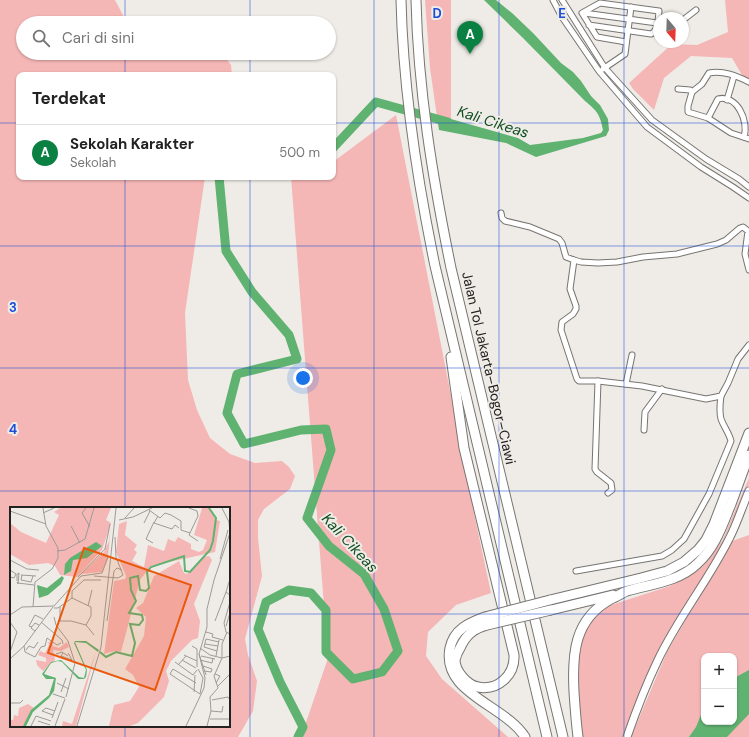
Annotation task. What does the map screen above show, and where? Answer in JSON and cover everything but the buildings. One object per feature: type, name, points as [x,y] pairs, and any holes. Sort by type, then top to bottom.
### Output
[{"type":"highway","name":"Jalan Tol Jakarta–Bogor–Ciawi","points":[[401,0],[408,92],[422,204],[444,305],[547,737]]},
{"type":"highway","name":"Jalan Tol Jakarta–Bogor–Ciawi","points":[[416,0],[422,92],[430,155],[440,213],[451,268],[563,737]]},
{"type":"highway","points":[[444,305],[464,448],[514,655],[511,672],[504,680],[498,684],[478,687],[473,686],[462,676],[457,668],[455,659],[465,637],[486,621]]},
{"type":"highway","points":[[525,737],[514,723],[462,686],[454,676],[450,666],[449,655],[452,642],[458,632],[464,626],[550,605],[667,571],[684,562],[698,550],[706,540],[714,524],[749,432]]},
{"type":"highway","points":[[550,605],[626,592],[669,580],[684,574],[696,566],[706,556],[721,530],[749,455]]},
{"type":"highway","points":[[578,737],[573,675],[574,656],[578,638],[586,621],[596,610],[626,592]]},
{"type":"main road","points":[[627,737],[641,698],[658,660],[680,619],[705,581],[729,539],[749,491]]},
{"type":"street","points":[[553,0],[599,72],[647,127],[749,198]]},
{"type":"street","points":[[562,0],[605,68],[652,120],[706,159],[739,179],[749,187]]},
{"type":"street","points":[[584,13],[600,3],[659,12]]},
{"type":"street","points":[[599,72],[624,54],[631,7]]},
{"type":"street","points":[[689,15],[696,10]]},
{"type":"street","points":[[584,13],[582,13],[597,37],[626,42]]},
{"type":"street","points":[[584,13],[653,22]]},
{"type":"street","points":[[589,24],[651,34],[653,33]]},
{"type":"street","points":[[581,46],[587,40]]},
{"type":"street","points":[[708,118],[718,99],[723,98],[727,100],[740,108],[744,116],[747,128],[746,138],[731,133],[708,118],[688,112],[688,106],[692,92],[702,84],[709,73],[720,73],[734,76],[749,82]]},
{"type":"street","points":[[727,100],[734,76]]},
{"type":"street","points":[[678,88],[690,90],[692,92]]},
{"type":"street","points":[[647,127],[652,120]]},
{"type":"street","points":[[501,213],[502,218],[505,221],[530,227],[559,239],[562,243],[566,257],[581,262],[598,263],[678,254],[717,244],[726,240],[743,227],[748,231],[746,254],[749,270]]},
{"type":"street","points":[[574,260],[570,289],[576,309],[573,314],[561,324],[562,335],[578,380],[582,382],[598,381],[662,389],[706,399],[721,396]]},
{"type":"street","points":[[576,571],[662,556],[672,550],[684,539],[709,494],[731,441],[721,419],[719,405],[721,396],[738,359],[749,345]]},
{"type":"street","points":[[626,384],[632,355]]},
{"type":"street","points":[[598,381],[595,469],[612,483],[612,490],[608,493]]},
{"type":"street","points":[[644,430],[645,412],[662,389]]},
{"type":"shaded area","points":[[0,0],[115,0],[123,16],[16,16],[16,60],[227,60],[231,65],[232,72],[16,72],[16,180],[205,180],[185,313],[188,380],[197,410],[210,438],[230,454],[255,463],[282,461],[289,467],[295,476],[290,489],[264,509],[258,520],[258,538],[262,576],[245,639],[248,655],[257,681],[253,711],[238,737],[0,737]]},
{"type":"shaded area","points":[[425,0],[451,0],[451,119],[437,117],[430,68]]},
{"type":"shaded area","points":[[484,0],[496,0],[533,33],[561,63],[573,72],[591,96],[600,105],[608,119],[609,130],[606,136],[536,157],[506,143],[439,130],[437,117],[451,119],[518,138],[530,145],[583,138],[601,133],[603,130],[601,120],[595,110]]},
{"type":"shaded area","points":[[725,0],[749,0],[749,87],[732,58],[691,56],[664,78],[654,110],[629,83],[668,48],[689,48],[689,45],[697,45],[728,32]]},
{"type":"shaded area","points":[[396,115],[491,593],[456,605],[428,632],[426,656],[442,679],[508,737],[301,737],[328,658],[291,180],[336,180],[336,160]]},
{"type":"shaded area","points":[[749,478],[749,484],[713,563],[691,597],[625,737],[580,737],[577,655],[584,628],[605,607],[670,586],[704,565],[722,541]]},
{"type":"shaded area","points":[[749,535],[749,737],[631,737],[667,652],[732,541]]},
{"type":"shaded area","points":[[749,670],[749,714],[727,737],[689,737],[696,727],[701,714],[701,725],[737,725],[737,676]]},
{"type":"waterway","name":"Kali Cikeas","points":[[336,145],[376,102],[448,122]]},
{"type":"waterway","name":"Kali Cikeas","points":[[219,180],[226,251],[252,292],[289,335],[297,359],[237,374],[227,413],[244,444],[301,430],[326,429],[331,450],[307,518],[329,546],[364,574],[384,609],[398,651],[382,672],[353,679],[326,652],[326,610],[311,593],[289,590],[266,602],[258,629],[280,682],[303,727],[298,737]]},
{"type":"place","name":"Sekolah Karakter","points":[[470,54]]}]
